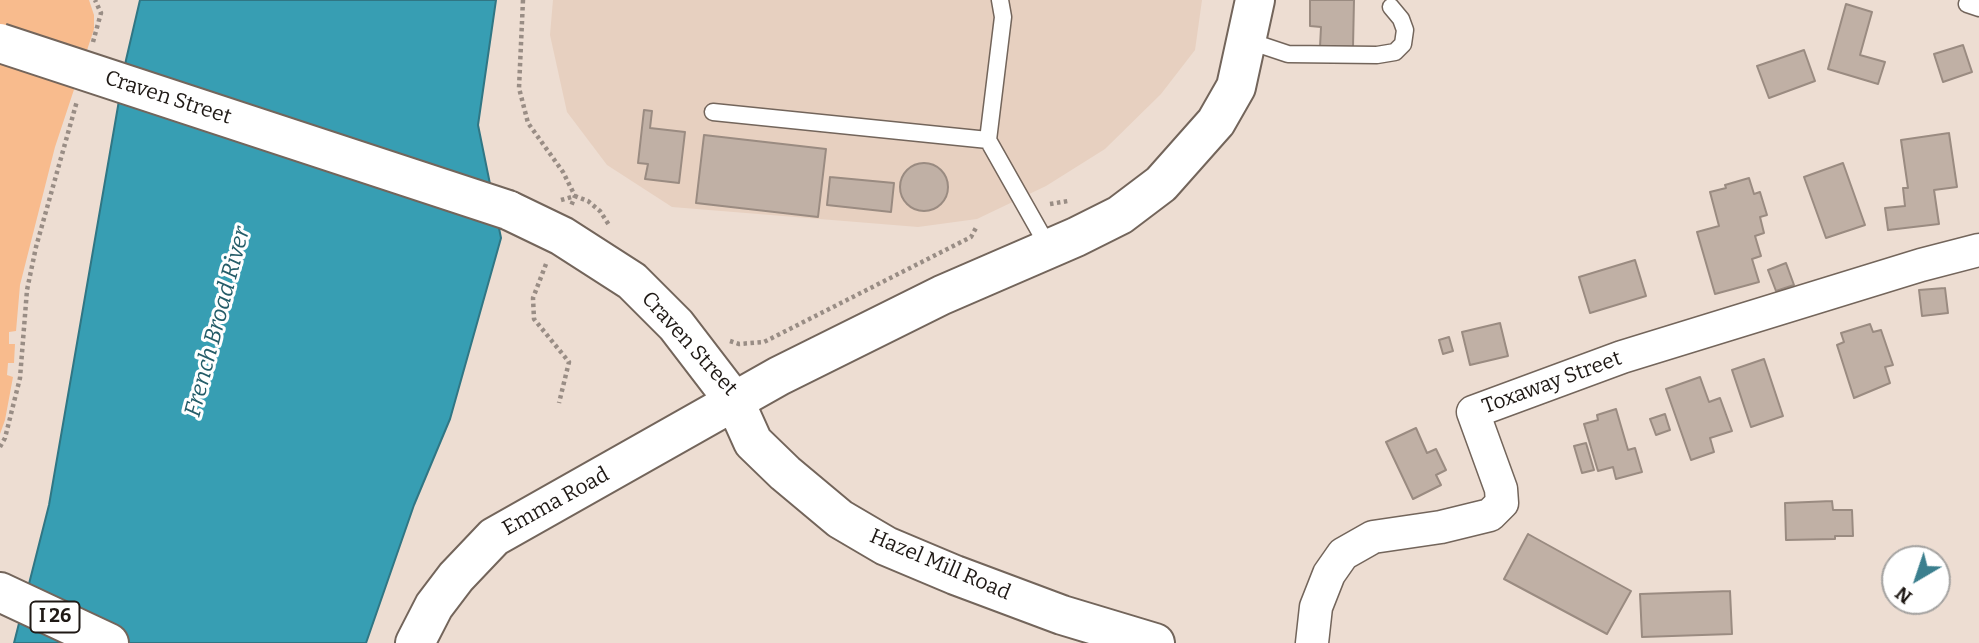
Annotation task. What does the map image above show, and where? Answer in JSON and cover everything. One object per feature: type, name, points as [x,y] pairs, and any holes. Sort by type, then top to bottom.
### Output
[{"type":"main road","name":"Craven Street","points":[[0,43],[508,210],[562,236],[632,281],[676,325],[735,402],[867,331],[1120,215],[1161,184],[1216,122],[1236,87],[1255,0]]},
{"type":"main road","name":"Emma Road","points":[[415,643],[434,606],[456,577],[494,537],[735,402]]},
{"type":"main road","name":"Hazel Mill Road","points":[[735,402],[753,442],[785,473],[840,519],[886,546],[1062,615],[1155,643]]},
{"type":"main road","name":"I 26","points":[[0,592],[109,643]]},
{"type":"street","name":"Toxaway Street","points":[[1312,643],[1316,607],[1329,574],[1343,554],[1373,537],[1440,527],[1490,515],[1502,503],[1501,489],[1473,412],[1622,357],[1921,265],[1979,250]]},
{"type":"lane","points":[[1000,0],[1003,18],[988,140],[1049,248]]},
{"type":"lane","points":[[1246,40],[1288,54],[1377,55],[1395,52],[1403,44],[1405,30],[1401,19],[1391,7]]},
{"type":"lane","points":[[713,112],[988,140]]},
{"type":"path","points":[[92,46],[102,13],[95,0]]},
{"type":"path","points":[[523,0],[519,88],[528,123],[563,172],[575,196],[588,201],[600,211],[612,230]]},
{"type":"path","points":[[0,447],[5,438],[20,378],[27,290],[36,247],[79,95]]},
{"type":"path","points":[[569,213],[575,196]]},
{"type":"path","points":[[1042,203],[1056,204],[1079,198]]},
{"type":"path","points":[[720,338],[739,344],[764,342],[971,237],[977,226]]},
{"type":"path","points":[[550,254],[533,298],[534,319],[569,362],[559,403]]},
{"type":"shaded area","points":[[0,0],[89,0],[94,15],[94,29],[55,147],[20,285],[16,331],[9,332],[9,344],[15,344],[14,363],[8,363],[7,375],[13,377],[0,434]]},
{"type":"shaded area","points":[[553,0],[1202,0],[1195,50],[1161,94],[1105,149],[1046,186],[977,219],[918,227],[672,207],[607,165],[567,112],[550,35]]},
{"type":"water","name":"French Broad River","points":[[140,0],[496,0],[478,125],[501,238],[450,419],[414,505],[366,643],[14,643],[49,505],[126,60]]},
{"type":"building","points":[[1310,0],[1354,0],[1353,47],[1320,47],[1321,27],[1310,26]]},
{"type":"building","points":[[1846,4],[1872,12],[1860,55],[1885,62],[1878,84],[1828,69]]},
{"type":"building","points":[[1963,45],[1972,72],[1943,82],[1934,54]]},
{"type":"building","points":[[1804,50],[1815,81],[1769,98],[1757,66]]},
{"type":"building","points":[[644,110],[652,111],[650,128],[685,132],[679,183],[645,179],[648,164],[638,163]]},
{"type":"building","points":[[1949,133],[1957,187],[1934,190],[1939,224],[1888,230],[1885,208],[1905,206],[1903,188],[1908,188],[1901,140]]},
{"type":"building","points":[[704,135],[826,149],[818,217],[696,203]]},
{"type":"building","points":[[924,163],[941,170],[948,187],[941,204],[924,211],[907,204],[900,187],[907,170]]},
{"type":"building","points":[[1843,163],[1865,225],[1826,238],[1804,177]]},
{"type":"building","points":[[830,177],[894,183],[891,212],[827,205]]},
{"type":"building","points":[[1749,178],[1754,194],[1760,192],[1767,215],[1760,217],[1764,233],[1755,236],[1761,256],[1752,259],[1759,282],[1715,294],[1697,232],[1719,226],[1710,192]]},
{"type":"building","points":[[1635,260],[1646,296],[1590,313],[1579,277]]},
{"type":"building","points":[[1786,263],[1794,285],[1776,291],[1768,270]]},
{"type":"building","points":[[1945,288],[1948,313],[1922,316],[1919,290]]},
{"type":"building","points":[[1500,323],[1508,356],[1470,365],[1462,332]]},
{"type":"building","points":[[1870,324],[1873,332],[1881,330],[1893,365],[1885,367],[1890,383],[1854,398],[1837,345],[1844,342],[1841,333]]},
{"type":"building","points":[[1449,337],[1453,351],[1443,354],[1439,340]]},
{"type":"building","points":[[1764,359],[1783,416],[1751,427],[1732,370]]},
{"type":"building","points":[[1700,377],[1709,402],[1720,398],[1732,431],[1710,438],[1714,452],[1691,460],[1666,389]]},
{"type":"building","points":[[1616,409],[1628,450],[1635,448],[1642,472],[1616,479],[1613,467],[1598,471],[1584,424],[1598,420],[1597,415]]},
{"type":"building","points":[[1665,414],[1670,430],[1656,435],[1650,419]]},
{"type":"building","points":[[1416,428],[1427,453],[1436,449],[1446,470],[1436,475],[1441,485],[1413,499],[1386,442]]},
{"type":"building","points":[[1586,443],[1594,470],[1582,473],[1574,446]]},
{"type":"building","points":[[1832,501],[1833,510],[1852,510],[1853,536],[1786,540],[1785,503]]},
{"type":"building","points":[[1528,534],[1631,591],[1607,634],[1504,579]]},
{"type":"building","points":[[1730,591],[1732,634],[1642,637],[1640,594]]}]
